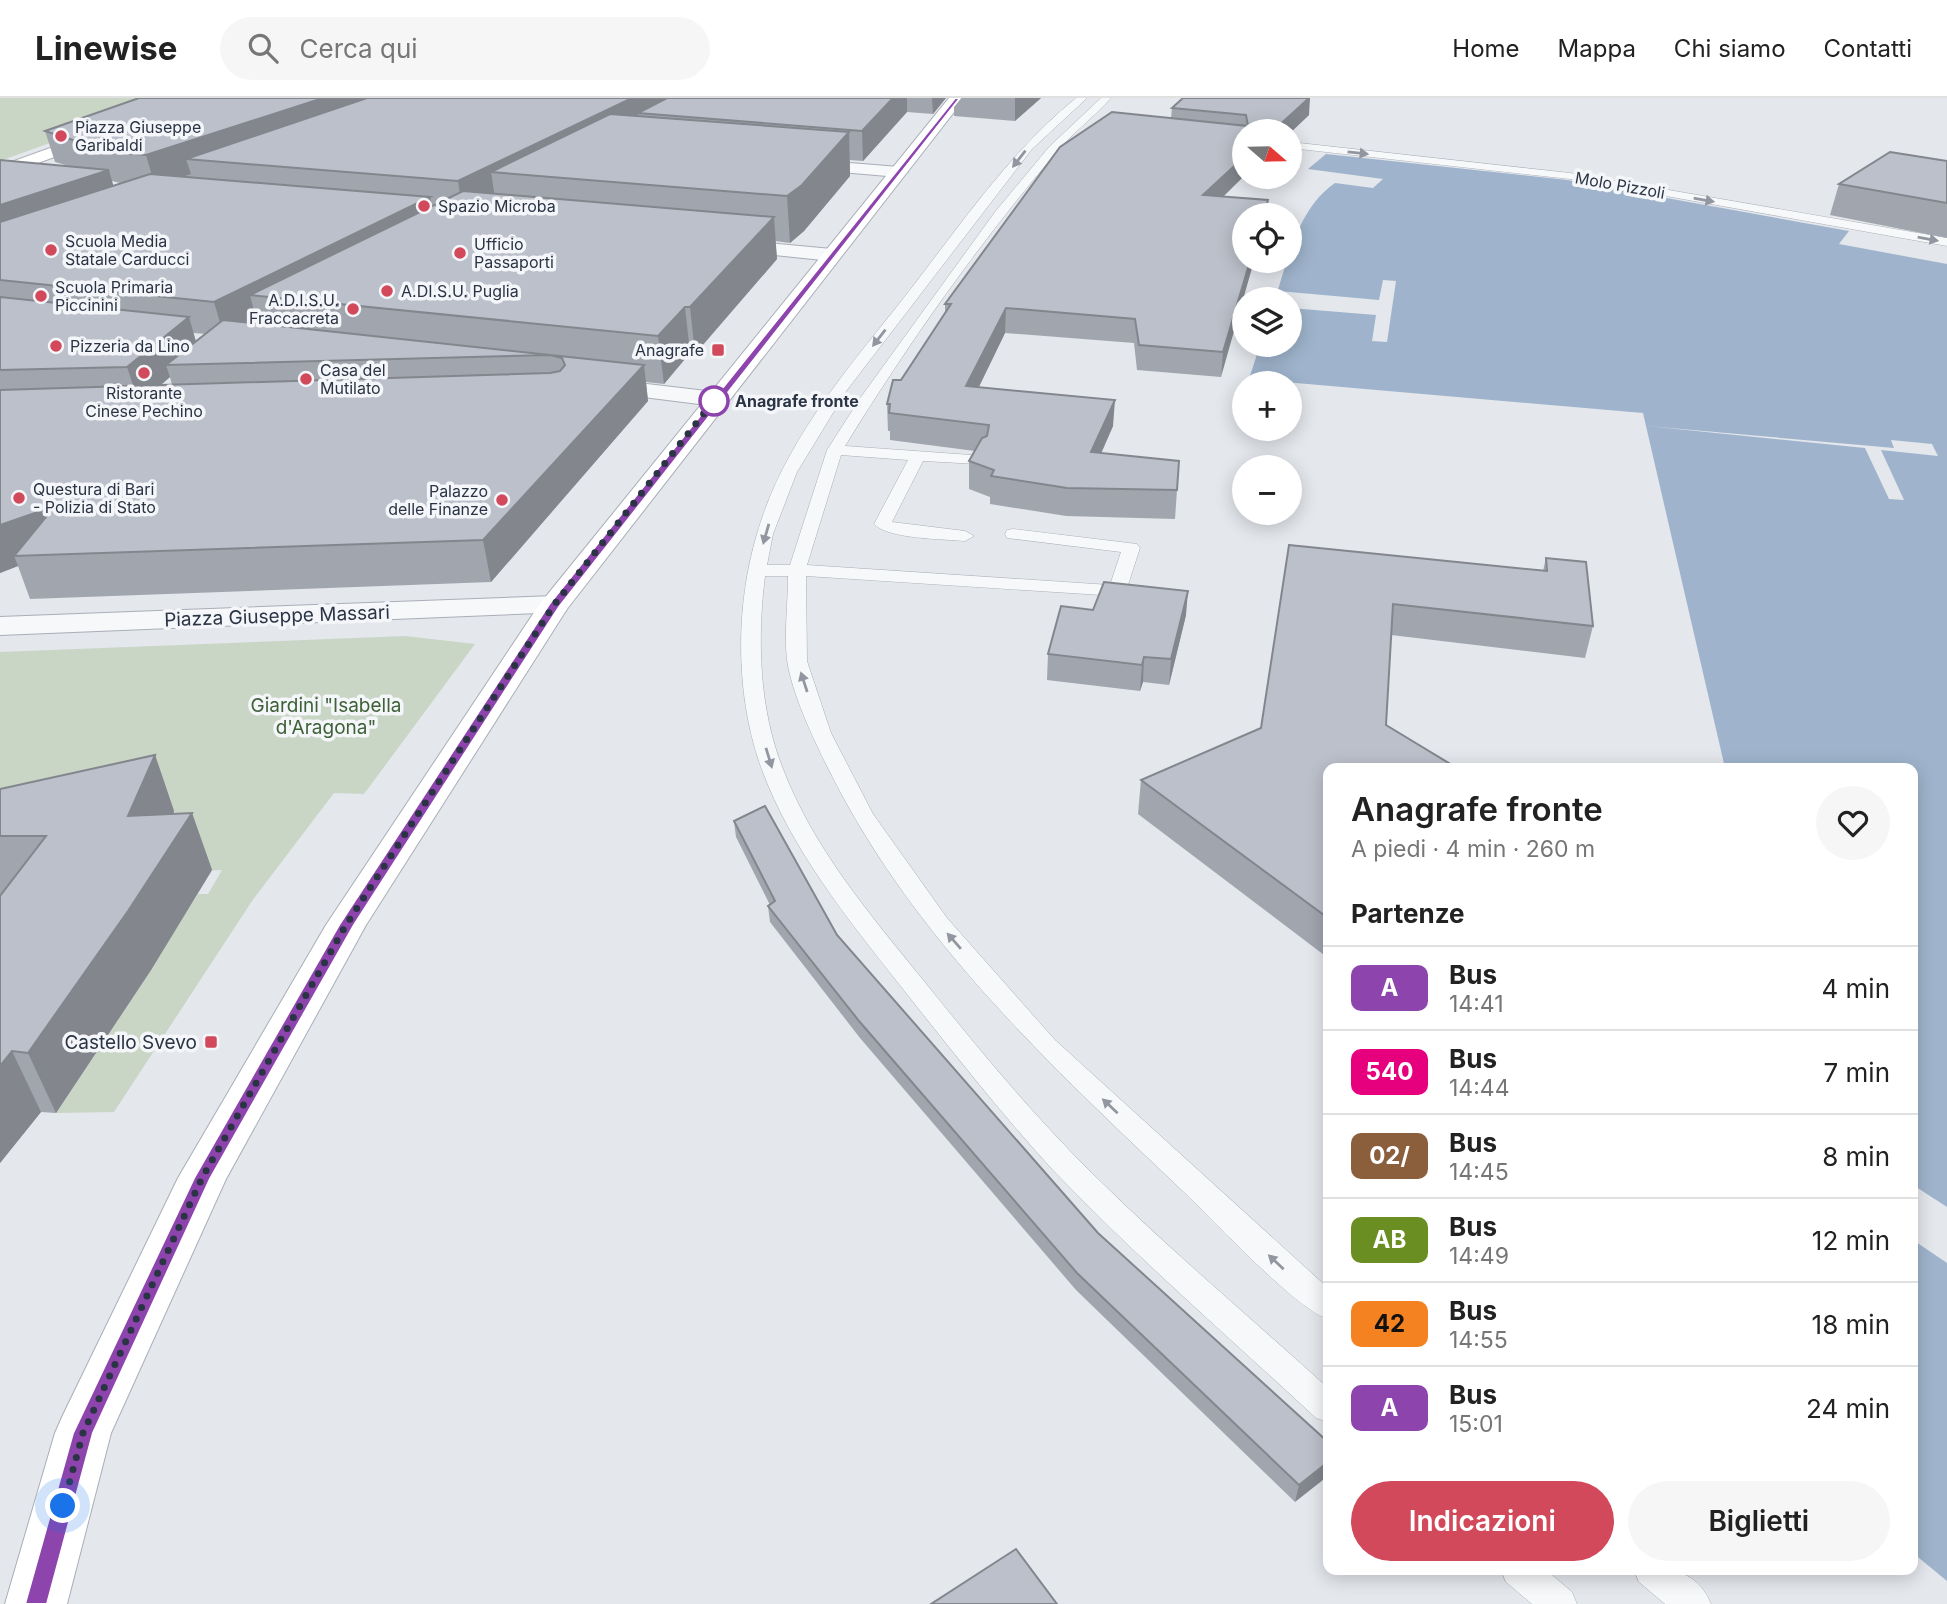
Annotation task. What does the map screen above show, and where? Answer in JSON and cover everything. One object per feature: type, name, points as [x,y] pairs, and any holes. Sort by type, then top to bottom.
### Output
[{"type":"main road","points":[[36,1604],[83,1433],[202,1178],[346,925],[554,605],[957,98]]},
{"type":"main road","points":[[0,172],[119,128]]},
{"type":"street","points":[[788,163],[899,172]]},
{"type":"street","points":[[0,181],[28,184]]},
{"type":"street","points":[[704,244],[832,255]]},
{"type":"street","points":[[577,392],[716,398]]},
{"type":"street","name":"Piazza Giuseppe Massari","points":[[0,626],[554,605]]},
{"type":"lane","points":[[1082,98],[1057,119],[1020,158],[858,364],[813,429],[777,500],[757,571],[753,675],[761,728],[771,766],[798,824],[827,874],[968,1053],[1084,1183],[1323,1403]]},
{"type":"lane","points":[[1105,98],[1087,122],[999,214],[867,397],[835,450],[797,570],[797,661],[821,733],[862,814],[938,923],[1046,1046],[1284,1270],[1323,1302]]},
{"type":"lane","points":[[1057,119],[1087,122]]},
{"type":"lane","name":"Molo Pizzoli","points":[[1302,146],[1570,176],[1947,242]]},
{"type":"lane","points":[[835,450],[979,459]]},
{"type":"lane","points":[[918,456],[882,524],[896,529],[964,536]]},
{"type":"lane","points":[[757,571],[797,570],[1118,591],[1131,548],[1013,534]]},
{"type":"lane","points":[[1525,1575],[1559,1604]]},
{"type":"lane","points":[[1657,1575],[1693,1604]]},
{"type":"green space","points":[[0,98],[174,98],[0,161]]},
{"type":"green space","name":"Giardini \"Isabella d'Aragona\"","points":[[405,636],[475,644],[364,794],[334,793],[252,901],[114,1112],[56,1113],[198,894],[208,894],[222,870],[150,873],[0,861],[0,652]]},
{"type":"water","points":[[1326,154],[1567,180],[1849,231],[1839,244],[1947,264],[1947,1581],[1918,1557],[1918,763],[1724,763],[1643,413],[1302,384],[1302,371],[1252,371],[1256,357],[1302,357],[1302,287],[1279,287],[1283,273],[1302,273],[1302,222],[1312,206],[1335,183],[1373,188],[1383,179],[1308,169]]},
{"type":"pier","points":[[1383,280],[1396,281],[1387,342],[1372,341],[1376,315],[1302,309],[1302,293],[1379,300]]},
{"type":"pier","points":[[1647,426],[1894,448],[1891,440],[1932,444],[1938,456],[1881,450],[1904,500],[1889,499],[1865,448]]},
{"type":"pier","points":[[1918,1188],[1947,1207],[1947,1263],[1918,1243]]},
{"type":"building","points":[[139,98],[323,98],[146,155],[110,152],[45,131]]},
{"type":"building","points":[[367,98],[632,98],[458,181],[186,159]]},
{"type":"building","points":[[667,98],[893,98],[862,131],[638,113]]},
{"type":"building","points":[[1183,98],[1309,98],[1286,119],[1247,119],[1246,115],[1172,108]]},
{"type":"building","points":[[1112,112],[1232,124],[1232,168],[1203,195],[1268,200],[1267,203],[1232,203],[1232,273],[1246,273],[1242,287],[1232,287],[1232,322],[1223,352],[1139,345],[1135,319],[1006,308],[966,386],[1115,400],[1091,452],[1179,461],[1177,490],[1067,488],[991,476],[994,470],[969,461],[982,438],[987,436],[989,425],[889,413],[890,404],[887,404],[893,380],[901,380],[951,304],[945,304],[1060,147]]},
{"type":"building","points":[[610,114],[849,132],[802,185],[787,196],[491,172]]},
{"type":"building","points":[[1890,152],[1947,161],[1947,203],[1839,184]]},
{"type":"building","points":[[0,160],[109,170],[0,205]]},
{"type":"building","points":[[150,174],[430,197],[214,302],[0,280],[0,222]]},
{"type":"building","points":[[463,191],[774,217],[690,307],[685,307],[658,336],[250,295]]},
{"type":"building","points":[[0,297],[189,317],[127,367],[0,370]]},
{"type":"building","points":[[223,320],[644,365],[483,540],[14,556],[55,506],[0,525],[0,390],[550,373],[560,371],[565,365],[562,358],[550,355],[166,365]]},
{"type":"building","points":[[1289,545],[1547,571],[1546,558],[1586,562],[1593,626],[1393,604],[1386,725],[1449,763],[1323,763],[1323,914],[1141,780],[1261,728]]},
{"type":"building","points":[[1104,582],[1188,591],[1171,659],[1144,657],[1142,665],[1048,654],[1061,606],[1093,610]]},
{"type":"building","points":[[155,755],[128,816],[192,813],[128,911],[28,1053],[12,1051],[0,1066],[0,896],[46,836],[0,836],[0,789]]},
{"type":"building","points":[[765,806],[837,935],[1098,1233],[1323,1437],[1323,1466],[1299,1485],[1077,1273],[859,1021],[768,906],[775,901],[734,821]]},
{"type":"building","points":[[1016,1549],[1057,1604],[931,1604]]},
{"type":"bus line","name":"A","points":[[36,1604],[83,1433],[202,1178],[346,925],[554,605],[957,98]]},
{"type":"place","name":"Piazza Giuseppe Garibaldi","points":[[61,136]]},
{"type":"place","name":"Spazio Microba","points":[[424,206]]},
{"type":"place","name":"Scuola Media Statale Carducci","points":[[51,250]]},
{"type":"place","name":"Ufficio Passaporti","points":[[460,253]]},
{"type":"place","name":"A.DI.S.U. Puglia","points":[[387,291]]},
{"type":"place","name":"Scuola Primaria Piccinini","points":[[41,296]]},
{"type":"place","name":"A.D.I.S.U. Fraccacreta","points":[[353,309]]},
{"type":"place","name":"Pizzeria da Lino","points":[[56,346]]},
{"type":"place","name":"Anagrafe","points":[[718,350]]},
{"type":"place","name":"Ristorante Cinese Pechino","points":[[144,373]]},
{"type":"place","name":"Casa del Mutilato","points":[[306,379]]},
{"type":"place","name":"Anagrafe fronte","points":[[714,401]]},
{"type":"place","name":"Questura di Bari - Polizia di Stato","points":[[19,498]]},
{"type":"place","name":"Palazzo delle Finanze","points":[[502,500]]},
{"type":"place","name":"Castello Svevo","points":[[211,1042]]},
{"type":"route","points":[[63,1506],[83,1433],[202,1178],[346,925],[554,605],[716,398],[714,401]]}]
